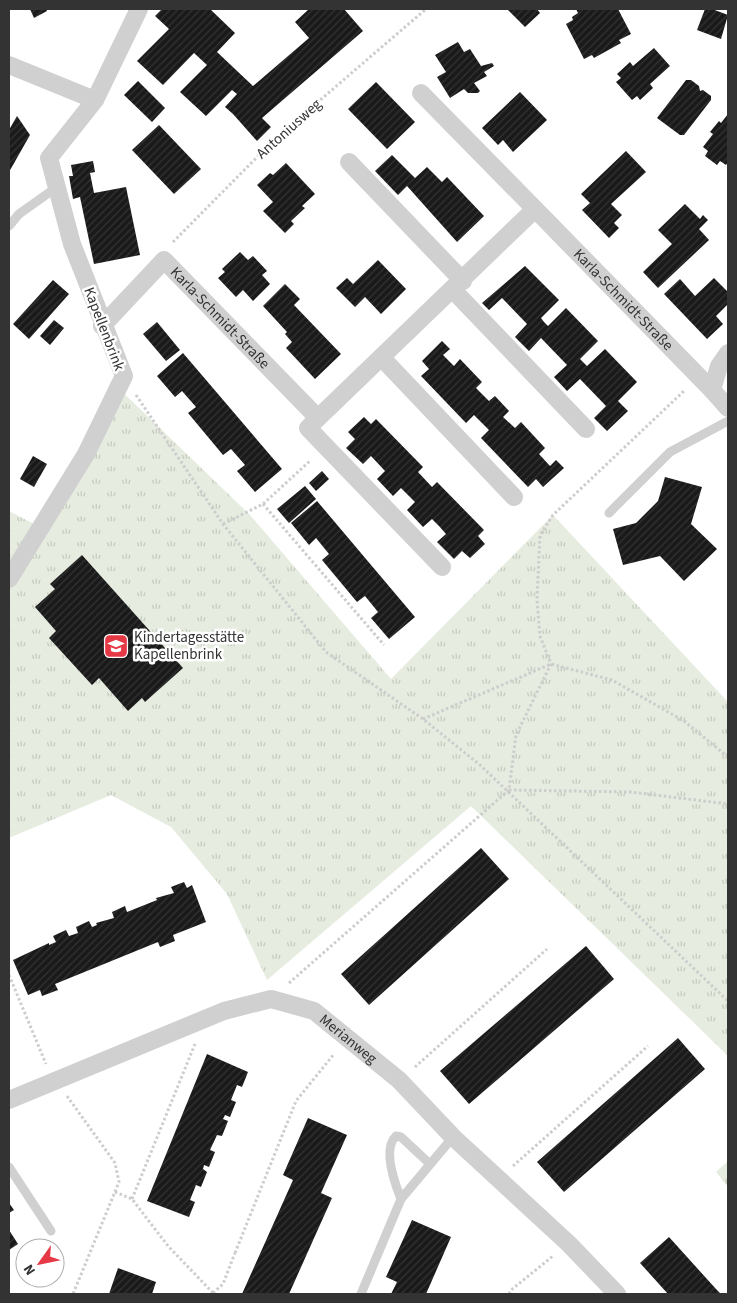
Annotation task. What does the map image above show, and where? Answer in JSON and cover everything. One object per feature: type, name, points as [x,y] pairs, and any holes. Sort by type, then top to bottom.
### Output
[{"type":"street","name":"Kapellenbrink","points":[[9,579],[86,454],[124,376],[102,326],[72,244],[49,158],[95,100],[139,9]]},
{"type":"street","points":[[9,64],[95,100]]},
{"type":"street","name":"Karla-Schmidt-Straße","points":[[421,94],[700,376],[728,408]]},
{"type":"street","points":[[350,162],[586,429]]},
{"type":"street","points":[[442,567],[308,428],[535,209]]},
{"type":"street","name":"Karla-Schmidt-Straße","points":[[102,326],[164,260],[318,418]]},
{"type":"street","points":[[712,390],[719,366],[728,353]]},
{"type":"street","points":[[382,358],[514,497]]},
{"type":"street","points":[[9,1100],[224,1011],[271,998]]},
{"type":"street","name":"Merianweg","points":[[271,998],[314,1011],[399,1080],[453,1136],[569,1244],[617,1294]]},
{"type":"lane","points":[[9,226],[19,214],[57,187]]},
{"type":"lane","points":[[609,514],[670,452],[728,421]]},
{"type":"lane","points":[[401,1199],[390,1160],[392,1140],[396,1136],[401,1136],[430,1164]]},
{"type":"lane","points":[[361,1294],[401,1199],[453,1136]]},
{"type":"lane","points":[[9,1166],[51,1231]]},
{"type":"path","name":"Antoniusweg","points":[[164,260],[169,246],[276,138],[426,9]]},
{"type":"path","points":[[124,376],[223,524],[326,652],[423,719],[508,790],[728,1001]]},
{"type":"path","points":[[271,998],[508,790],[516,734],[551,664],[540,636],[538,600],[540,535],[553,515],[700,376]]},
{"type":"path","points":[[223,524],[263,504],[326,446]]},
{"type":"path","points":[[263,504],[384,645]]},
{"type":"path","points":[[423,719],[551,664],[612,680],[684,722],[728,757]]},
{"type":"path","points":[[508,790],[632,792],[728,804]]},
{"type":"path","points":[[399,1080],[548,949]]},
{"type":"path","points":[[9,975],[53,1081],[68,1097],[115,1163],[119,1182],[73,1294]]},
{"type":"path","points":[[132,1199],[205,1019]]},
{"type":"path","points":[[235,1253],[296,1101],[347,1038]]},
{"type":"path","points":[[500,1178],[648,1046]]},
{"type":"path","points":[[115,1192],[132,1199],[168,1246],[213,1294],[222,1284],[237,1248]]},
{"type":"path","points":[[509,1294],[511,1290],[569,1244]]},
{"type":"green space","points":[[111,381],[250,515],[391,679],[553,515],[728,702],[728,1056],[471,806],[267,980],[227,894],[171,827],[111,795],[9,838],[9,511],[34,524],[83,443]]},
{"type":"green space","points":[[728,1161],[728,1187],[716,1172]]},
{"type":"building","points":[[30,9],[46,9],[47,11],[34,18]]},
{"type":"building","points":[[162,9],[210,9],[235,33],[217,52],[253,86],[309,38],[295,22],[309,9],[344,9],[363,31],[262,118],[271,127],[257,141],[225,107],[237,94],[232,90],[206,116],[180,92],[207,65],[194,53],[163,85],[137,61],[169,29],[155,16]]},
{"type":"building","points":[[507,9],[537,9],[540,13],[525,27]]},
{"type":"building","points":[[576,9],[618,9],[631,34],[619,40],[621,43],[594,58],[592,55],[584,59],[566,24],[573,20],[572,17],[578,13]]},
{"type":"building","points":[[705,9],[712,9],[728,15],[721,39],[697,30]]},
{"type":"building","points":[[458,42],[464,52],[470,49],[481,66],[492,63],[494,66],[484,72],[487,76],[474,83],[480,91],[478,93],[468,93],[464,89],[450,98],[437,77],[446,72],[435,55]]},
{"type":"building","points":[[654,48],[670,66],[650,84],[653,88],[640,100],[637,96],[632,100],[616,82],[621,78],[617,74],[630,62],[633,66]]},
{"type":"building","points":[[686,80],[691,80],[699,86],[700,91],[703,90],[711,96],[711,100],[684,135],[680,135],[657,118]]},
{"type":"building","points":[[138,81],[165,108],[152,122],[124,95]]},
{"type":"building","points":[[376,82],[415,122],[387,149],[348,109]]},
{"type":"building","points":[[520,92],[547,120],[513,152],[503,140],[498,145],[482,128]]},
{"type":"building","points":[[728,114],[728,162],[726,165],[720,161],[717,165],[705,156],[708,151],[703,147],[713,134],[710,132]]},
{"type":"building","points":[[17,116],[30,135],[9,172],[9,130]]},
{"type":"building","points":[[159,125],[201,169],[174,194],[132,150]]},
{"type":"building","points":[[626,151],[646,172],[611,204],[622,215],[614,223],[619,228],[609,238],[582,210],[590,203],[581,194]]},
{"type":"building","points":[[392,155],[415,178],[427,167],[442,182],[447,177],[484,216],[457,242],[407,186],[398,195],[375,171]]},
{"type":"building","points":[[93,161],[95,172],[90,173],[94,193],[126,187],[140,255],[94,264],[80,197],[73,199],[69,176],[73,176],[71,165]]},
{"type":"building","points":[[286,163],[315,194],[302,206],[305,208],[291,221],[294,224],[285,233],[263,211],[273,202],[257,185],[270,173],[273,175]]},
{"type":"building","points":[[685,204],[700,219],[703,215],[708,220],[699,229],[709,240],[658,288],[643,272],[672,244],[658,230]]},
{"type":"building","points":[[240,252],[248,260],[253,256],[267,271],[262,275],[270,284],[253,301],[243,290],[236,297],[218,278],[225,272],[222,269]]},
{"type":"building","points":[[378,260],[406,289],[381,314],[365,297],[355,307],[336,288],[347,278],[353,284]]},
{"type":"building","points":[[525,266],[559,300],[541,318],[544,322],[548,326],[566,308],[598,341],[580,359],[587,366],[605,349],[637,382],[618,401],[628,411],[607,431],[594,418],[606,406],[580,379],[567,391],[554,377],[567,365],[541,338],[529,351],[515,337],[527,324],[502,298],[489,310],[482,303]]},
{"type":"building","points":[[714,278],[728,292],[728,304],[716,316],[723,324],[707,339],[664,294],[680,279],[695,296]]},
{"type":"building","points":[[53,280],[69,294],[29,339],[13,324]]},
{"type":"building","points":[[285,284],[300,299],[294,305],[341,354],[315,379],[286,348],[292,342],[285,334],[287,332],[263,306]]},
{"type":"building","points":[[54,320],[64,328],[50,345],[40,336]]},
{"type":"building","points":[[157,322],[180,350],[166,361],[143,334]]},
{"type":"building","points":[[442,341],[450,349],[443,355],[454,366],[460,359],[482,382],[476,388],[489,401],[495,396],[509,411],[503,417],[515,428],[521,422],[545,448],[539,454],[550,466],[556,460],[564,468],[543,487],[536,479],[528,487],[481,438],[489,430],[474,415],[466,423],[421,376],[429,369],[422,361]]},
{"type":"building","points":[[183,353],[282,469],[255,492],[237,471],[245,465],[231,449],[223,455],[188,413],[196,407],[182,391],[175,397],[157,376]]},
{"type":"building","points":[[364,417],[371,424],[376,419],[423,467],[418,472],[432,487],[437,482],[484,530],[478,536],[485,544],[470,558],[462,551],[454,559],[437,542],[446,534],[439,526],[432,519],[423,527],[407,510],[415,502],[401,488],[393,496],[377,479],[385,471],[371,456],[363,464],[346,448],[355,439],[348,432]]},
{"type":"building","points":[[33,456],[47,464],[34,487],[20,479]]},
{"type":"building","points":[[322,471],[329,479],[316,491],[309,483]]},
{"type":"building","points":[[665,477],[702,487],[691,524],[717,549],[684,581],[660,556],[623,565],[613,529],[636,523],[658,501]]},
{"type":"building","points":[[305,486],[316,499],[289,523],[277,509]]},
{"type":"building","points":[[317,501],[415,617],[389,639],[371,618],[378,612],[365,596],[357,602],[322,560],[329,554],[316,538],[309,545],[291,523]]},
{"type":"building","points":[[82,555],[183,668],[145,702],[142,698],[128,711],[99,678],[92,685],[49,638],[56,631],[35,607],[55,589],[50,584]]},
{"type":"building","points":[[481,848],[509,879],[369,1005],[341,974]]},
{"type":"building","points":[[184,882],[187,888],[192,885],[206,922],[173,935],[175,941],[160,947],[158,942],[55,984],[58,990],[42,996],[40,990],[28,995],[13,960],[49,943],[49,945],[56,942],[53,936],[66,930],[69,936],[78,933],[76,927],[89,921],[92,927],[97,925],[96,923],[114,918],[112,912],[125,906],[127,912],[157,900],[156,898],[174,893],[171,887]]},
{"type":"building","points":[[586,946],[614,979],[469,1104],[440,1071]]},
{"type":"building","points":[[678,1038],[705,1069],[564,1192],[537,1162]]},
{"type":"building","points":[[207,1054],[248,1072],[242,1087],[237,1085],[231,1100],[236,1102],[230,1117],[225,1115],[223,1119],[228,1121],[222,1136],[217,1135],[210,1150],[215,1152],[209,1167],[204,1165],[203,1169],[207,1172],[201,1187],[196,1185],[190,1200],[195,1202],[189,1217],[147,1201]]},
{"type":"building","points":[[308,1118],[347,1135],[321,1193],[332,1198],[289,1294],[242,1294],[293,1180],[283,1175]]},
{"type":"building","points":[[9,1203],[14,1210],[9,1213]]},
{"type":"building","points":[[412,1220],[451,1237],[426,1294],[391,1294],[397,1282],[386,1277]]},
{"type":"building","points":[[9,1230],[15,1239],[15,1246],[9,1250]]},
{"type":"building","points":[[669,1237],[721,1294],[668,1294],[640,1263]]},
{"type":"building","points":[[118,1268],[156,1282],[152,1294],[109,1294]]},
{"type":"place","name":"Kindertagesstätte Kapellenbrink","points":[[116,646]]}]
